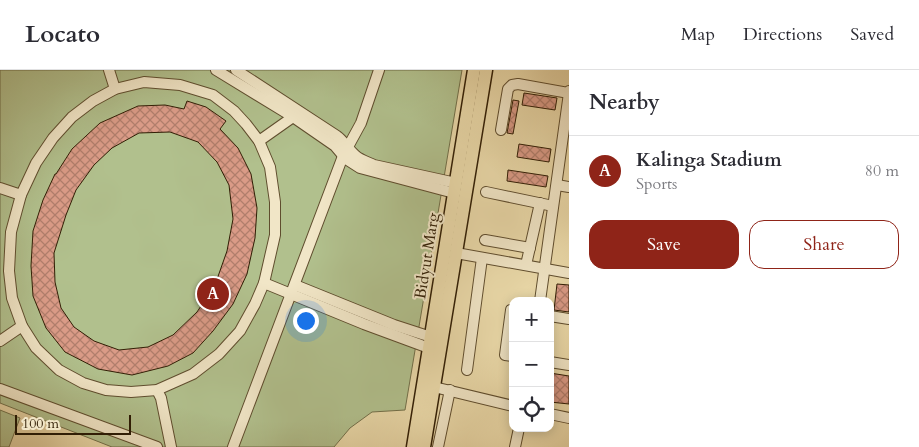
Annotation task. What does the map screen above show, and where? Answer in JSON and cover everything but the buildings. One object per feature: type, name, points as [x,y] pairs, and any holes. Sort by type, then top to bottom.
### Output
[{"type":"main road","name":"Bidyut Marg","points":[[413,447],[474,70]]},
{"type":"main road","name":"Bidyut Marg","points":[[424,447],[486,70]]},
{"type":"street","points":[[109,70],[115,89]]},
{"type":"street","points":[[216,70],[242,75],[337,136],[356,155],[365,161],[455,188]]},
{"type":"street","points":[[233,447],[347,145],[361,123],[379,70]]},
{"type":"street","points":[[242,75],[293,117],[335,146],[352,164],[360,168],[455,188]]},
{"type":"street","points":[[144,82],[180,85],[213,95],[234,111],[259,141],[270,167],[275,202],[274,236],[264,283],[240,331],[220,354],[193,374],[157,390],[131,392],[106,390],[83,383],[59,370],[36,348],[22,326],[12,298],[9,271],[11,232],[21,195],[36,163],[53,138],[72,117],[115,89],[144,82]]},
{"type":"street","points":[[501,130],[508,88],[512,85],[518,84],[569,92],[566,138],[556,185],[540,297]]},
{"type":"street","points":[[259,141],[293,117]]},
{"type":"street","points":[[556,185],[569,187]]},
{"type":"street","points":[[0,188],[21,195]]},
{"type":"street","points":[[486,192],[553,206]]},
{"type":"street","points":[[526,265],[540,203]]},
{"type":"street","points":[[485,240],[530,248]]},
{"type":"street","points":[[456,253],[569,273]]},
{"type":"street","points":[[467,370],[482,258]]},
{"type":"street","points":[[264,283],[293,289],[364,324],[430,342]]},
{"type":"street","points":[[554,317],[569,319]]},
{"type":"street","points":[[509,325],[505,355],[509,356]]},
{"type":"street","points":[[0,341],[22,326]]},
{"type":"street","points":[[554,363],[569,365]]},
{"type":"street","points":[[434,387],[509,405]]},
{"type":"street","points":[[0,389],[157,447]]},
{"type":"street","points":[[157,390],[161,398],[171,447]]},
{"type":"street","points":[[438,447],[450,390]]},
{"type":"street","points":[[554,415],[569,418]]},
{"type":"street","points":[[515,447],[518,432]]},
{"type":"green space","points":[[0,70],[462,70],[405,410],[372,412],[350,428],[334,447],[112,447],[0,403]]},
{"type":"green space","points":[[0,410],[20,418],[9,447],[0,447]]},
{"type":"place","name":"Kalinga Stadium","points":[[213,294]]}]
